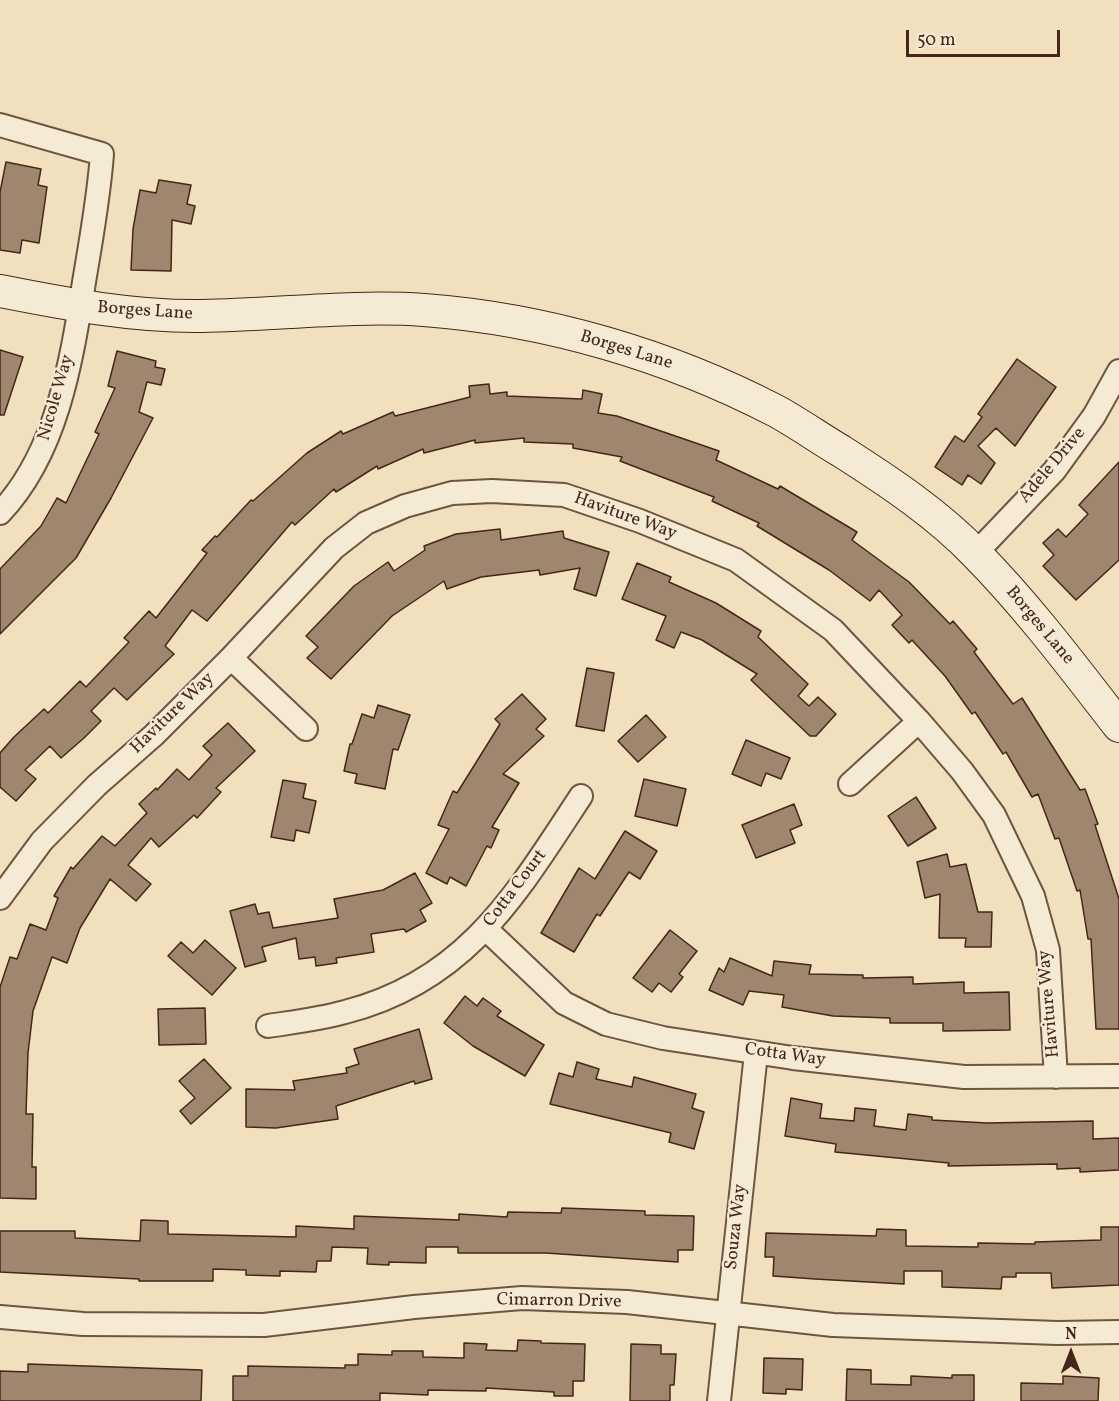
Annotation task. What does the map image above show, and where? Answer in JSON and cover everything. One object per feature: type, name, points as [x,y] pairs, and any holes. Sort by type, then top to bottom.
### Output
[{"type":"street","name":"Nicole Way","points":[[0,124],[102,154],[100,188],[69,365],[42,449],[18,490],[0,513]]},
{"type":"street","name":"Borges Lane","points":[[0,291],[80,307],[199,316],[325,309],[423,310],[501,320],[594,339],[680,368],[777,411],[881,476],[976,553],[1037,621],[1119,726]]},
{"type":"street","name":"Adele Drive","points":[[976,553],[1053,471],[1094,416],[1119,371]]},
{"type":"street","name":"Haviture Way","points":[[0,898],[50,833],[231,658],[333,548],[366,524],[405,506],[452,493],[492,491],[564,495],[640,521],[736,560],[833,630],[920,721],[994,815],[1033,896],[1048,950],[1056,1077]]},
{"type":"street","points":[[231,658],[306,729]]},
{"type":"street","points":[[850,784],[920,721]]},
{"type":"street","name":"Cotta Court","points":[[268,1026],[346,1012],[422,981],[456,957],[486,930],[514,898],[581,796]]},
{"type":"street","name":"Cotta Way","points":[[486,930],[564,1003],[606,1024],[663,1038],[756,1053],[964,1077],[1119,1076]]},
{"type":"street","name":"Souza Way","points":[[719,1401],[756,1053]]},
{"type":"street","name":"Cimarron Drive","points":[[0,1317],[83,1324],[264,1326],[414,1307],[522,1298],[627,1302],[833,1325],[1057,1333],[1119,1332]]},
{"type":"building","points":[[6,162],[41,169],[38,185],[47,187],[39,243],[22,240],[20,253],[0,250],[0,192]]},
{"type":"building","points":[[159,180],[191,185],[187,204],[195,206],[191,224],[172,220],[171,271],[131,270],[133,229],[140,190],[156,193]]},
{"type":"building","points":[[0,350],[23,357],[4,415],[0,415]]},
{"type":"building","points":[[117,351],[156,361],[155,367],[165,369],[161,385],[147,382],[139,412],[153,418],[76,558],[0,634],[0,569],[41,526],[57,498],[66,503],[99,434],[95,432],[115,388],[108,386]]},
{"type":"building","points":[[1017,359],[1056,387],[1015,446],[996,428],[978,446],[995,463],[981,484],[968,475],[962,485],[935,467],[955,436],[964,442],[982,417],[978,414]]},
{"type":"building","points":[[489,384],[490,394],[507,392],[507,396],[582,399],[583,390],[602,394],[598,413],[617,416],[719,451],[716,460],[778,489],[780,486],[857,532],[852,540],[909,582],[950,624],[953,621],[977,649],[974,652],[1013,704],[1022,698],[1080,790],[1085,789],[1098,824],[1095,825],[1119,899],[1119,1029],[1096,1029],[1091,939],[1088,939],[1080,890],[1077,891],[1059,838],[1055,839],[1038,794],[1032,797],[1006,752],[1003,754],[975,712],[972,714],[945,676],[912,640],[909,643],[892,625],[902,615],[879,590],[870,601],[829,570],[757,526],[759,523],[712,501],[714,497],[620,461],[622,457],[573,448],[573,444],[524,442],[524,438],[475,443],[475,440],[424,453],[423,449],[378,469],[377,466],[336,492],[334,489],[295,525],[292,522],[207,621],[192,610],[165,646],[174,654],[127,700],[114,688],[91,711],[101,721],[84,738],[61,758],[50,746],[25,770],[36,779],[16,801],[0,787],[0,753],[14,737],[44,709],[48,713],[80,681],[86,687],[129,642],[124,638],[149,611],[156,618],[207,553],[202,550],[215,536],[217,537],[251,500],[253,501],[307,453],[341,431],[343,434],[393,412],[395,416],[470,397],[469,386]]},
{"type":"building","points":[[1119,462],[1119,560],[1076,600],[1043,566],[1054,555],[1043,543],[1058,529],[1066,537],[1088,514],[1079,505]]},
{"type":"building","points":[[500,529],[501,540],[563,531],[564,538],[609,552],[596,596],[574,589],[580,568],[540,575],[539,570],[481,577],[447,589],[444,581],[392,616],[331,679],[307,658],[318,647],[306,636],[354,586],[388,562],[394,571],[425,550],[424,546],[456,534]]},
{"type":"building","points":[[637,563],[671,577],[669,582],[716,603],[761,631],[758,637],[808,684],[798,696],[809,706],[818,697],[836,714],[816,736],[810,736],[751,680],[757,674],[702,640],[681,632],[674,648],[656,640],[666,616],[622,599]]},
{"type":"building","points":[[587,668],[614,673],[604,731],[576,726]]},
{"type":"building","points":[[522,694],[546,719],[536,729],[544,736],[503,774],[519,783],[492,827],[499,830],[491,848],[487,846],[466,886],[450,877],[447,884],[426,873],[449,829],[438,825],[453,791],[457,793],[500,724],[495,719]]},
{"type":"building","points":[[378,705],[410,715],[398,750],[393,749],[385,789],[355,783],[357,774],[344,771],[350,744],[352,744],[362,714],[374,718]]},
{"type":"building","points":[[646,715],[666,737],[638,762],[618,741]]},
{"type":"building","points":[[228,723],[255,751],[216,788],[221,792],[197,818],[194,815],[159,847],[151,838],[128,865],[151,884],[136,901],[110,879],[80,928],[67,963],[52,957],[33,1011],[28,1053],[26,1114],[33,1114],[32,1167],[36,1167],[36,1199],[0,1198],[0,987],[10,957],[17,959],[30,924],[46,930],[58,898],[54,896],[71,867],[73,869],[102,836],[115,846],[147,813],[139,804],[156,788],[157,790],[177,769],[189,780],[212,755],[203,746]]},
{"type":"building","points":[[746,740],[790,758],[781,779],[766,773],[761,786],[732,774]]},
{"type":"building","points":[[644,779],[686,789],[677,826],[635,816]]},
{"type":"building","points":[[283,780],[306,784],[303,798],[316,801],[309,833],[296,830],[294,841],[271,837]]},
{"type":"building","points":[[916,797],[936,828],[908,846],[888,816]]},
{"type":"building","points":[[794,804],[802,825],[790,830],[795,843],[756,858],[742,825]]},
{"type":"building","points":[[625,831],[657,851],[640,879],[629,872],[600,916],[597,914],[574,952],[541,933],[579,868],[595,879]]},
{"type":"building","points":[[947,854],[950,867],[966,864],[978,912],[992,912],[991,947],[965,947],[966,938],[939,938],[940,894],[925,898],[917,862]]},
{"type":"building","points":[[415,873],[432,903],[420,910],[426,921],[406,932],[404,929],[371,934],[374,952],[336,958],[337,963],[316,966],[315,957],[299,959],[296,938],[262,947],[266,961],[245,967],[230,911],[255,904],[258,914],[269,912],[273,928],[338,918],[334,899],[383,890]]},
{"type":"building","points":[[670,930],[697,951],[679,974],[683,977],[671,992],[659,983],[652,992],[633,978]]},
{"type":"building","points":[[205,940],[236,968],[212,995],[168,956],[181,942],[193,953]]},
{"type":"building","points":[[730,958],[772,976],[774,961],[811,965],[809,974],[863,975],[863,978],[913,977],[913,984],[964,982],[964,993],[1009,992],[1010,1030],[943,1031],[943,1023],[890,1023],[890,1018],[833,1016],[782,1007],[784,995],[749,991],[743,1005],[709,990],[719,968],[724,972]]},
{"type":"building","points":[[465,996],[477,1006],[483,998],[501,1011],[497,1016],[544,1045],[525,1076],[473,1046],[444,1023]]},
{"type":"building","points":[[205,1008],[206,1044],[159,1045],[158,1009]]},
{"type":"building","points":[[419,1029],[432,1079],[415,1084],[414,1081],[336,1106],[338,1119],[276,1128],[246,1127],[246,1089],[295,1090],[293,1081],[347,1073],[346,1068],[359,1064],[354,1049]]},
{"type":"building","points":[[204,1059],[231,1088],[191,1124],[180,1111],[195,1098],[179,1081]]},
{"type":"building","points":[[577,1062],[599,1069],[596,1079],[632,1087],[634,1077],[696,1094],[692,1108],[704,1112],[694,1149],[669,1142],[671,1133],[550,1104],[559,1073],[573,1077]]},
{"type":"building","points":[[791,1098],[822,1104],[820,1118],[854,1121],[855,1108],[876,1110],[874,1126],[906,1130],[908,1114],[932,1117],[932,1120],[987,1123],[1093,1121],[1093,1139],[1119,1138],[1119,1170],[1080,1172],[1080,1168],[1057,1169],[1057,1164],[948,1166],[949,1163],[835,1152],[836,1144],[785,1136]]},
{"type":"building","points":[[562,1208],[645,1211],[645,1215],[694,1216],[693,1250],[678,1250],[678,1262],[546,1253],[458,1253],[458,1247],[426,1247],[426,1263],[389,1262],[389,1265],[367,1264],[368,1248],[332,1247],[331,1261],[317,1261],[316,1272],[280,1271],[280,1276],[246,1275],[246,1270],[213,1269],[213,1281],[139,1281],[139,1279],[0,1272],[0,1231],[75,1231],[75,1238],[140,1241],[141,1220],[168,1221],[168,1234],[296,1237],[296,1226],[354,1229],[354,1216],[459,1220],[459,1214],[507,1217],[508,1212],[561,1213]]},
{"type":"building","points":[[1101,1227],[1119,1227],[1119,1285],[1052,1288],[1051,1273],[1016,1273],[1016,1277],[1002,1277],[1001,1289],[942,1287],[942,1271],[904,1271],[904,1284],[773,1276],[774,1257],[765,1257],[766,1233],[876,1236],[877,1229],[906,1230],[906,1246],[978,1247],[978,1243],[1035,1244],[1035,1242],[1101,1240]]},
{"type":"building","points":[[518,1340],[585,1344],[584,1381],[573,1381],[573,1396],[554,1396],[554,1392],[486,1388],[486,1391],[428,1390],[428,1395],[380,1393],[380,1401],[233,1401],[233,1376],[248,1376],[248,1366],[345,1368],[345,1365],[358,1365],[358,1354],[392,1355],[392,1351],[423,1351],[423,1357],[464,1358],[464,1343],[487,1344],[486,1350],[517,1351]]},
{"type":"building","points":[[631,1344],[661,1345],[661,1354],[676,1354],[674,1385],[670,1385],[670,1401],[630,1401]]},
{"type":"building","points":[[764,1358],[803,1359],[802,1390],[786,1389],[786,1394],[763,1393]]},
{"type":"building","points":[[28,1364],[202,1370],[201,1401],[0,1401],[0,1371],[28,1372]]},
{"type":"building","points":[[847,1369],[871,1370],[871,1384],[911,1385],[911,1376],[952,1378],[952,1375],[974,1375],[974,1401],[846,1401]]},
{"type":"building","points":[[1063,1376],[1099,1378],[1098,1401],[1021,1401],[1021,1383],[1063,1384]]}]
